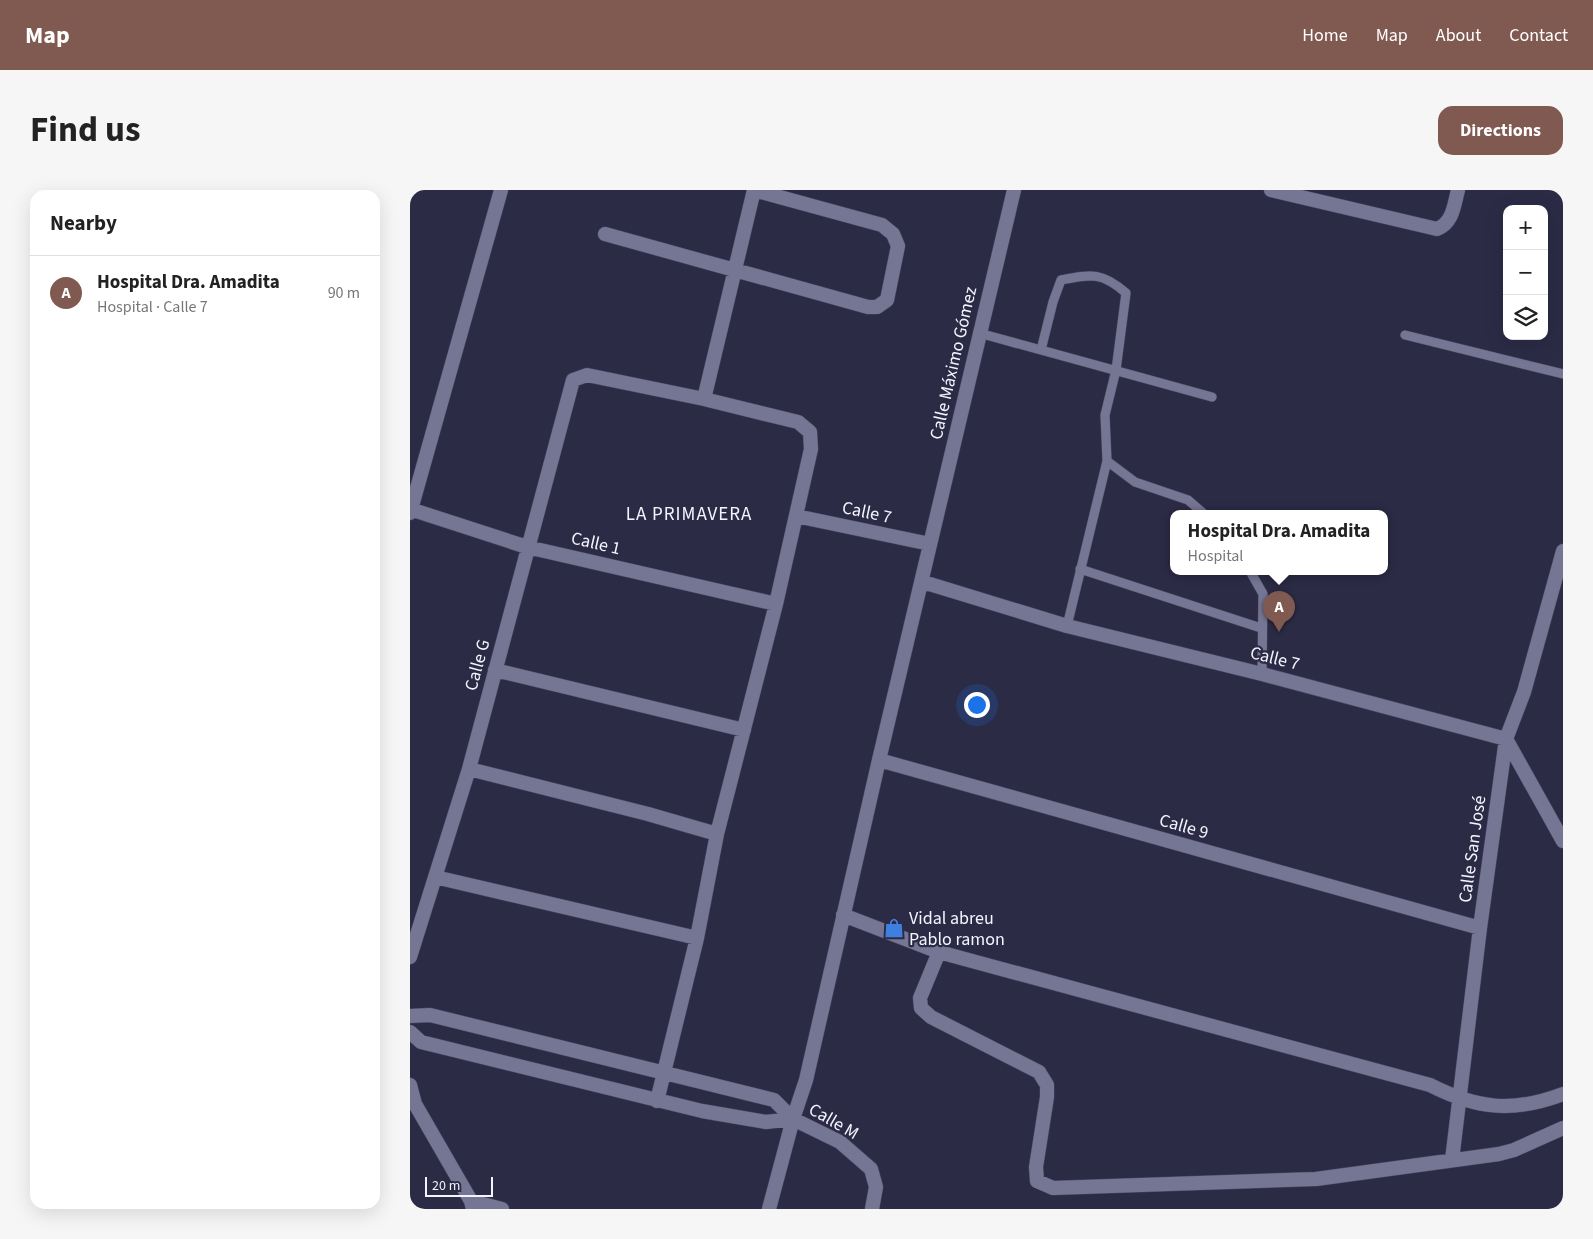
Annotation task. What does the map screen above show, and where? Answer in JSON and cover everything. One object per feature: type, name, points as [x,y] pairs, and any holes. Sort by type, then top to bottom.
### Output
[{"type":"street","points":[[410,511],[501,190]]},
{"type":"street","points":[[605,234],[735,270],[868,307],[877,308],[886,300],[898,246],[893,234],[882,225],[754,190],[735,270],[704,399],[798,422],[810,432],[811,449],[776,604],[717,834],[697,938],[657,1101]]},
{"type":"street","name":"Calle Máximo Gómez","points":[[769,1209],[793,1119],[806,1080],[879,760],[923,582],[930,544],[1014,190]]},
{"type":"street","points":[[1271,190],[1437,229],[1444,227],[1450,219],[1458,190]]},
{"type":"street","name":"Calle G","points":[[410,957],[469,768],[573,380],[587,375],[704,399]]},
{"type":"street","name":"Calle 1","points":[[410,511],[527,547],[776,604]]},
{"type":"street","name":"Calle 7","points":[[796,516],[930,544]]},
{"type":"street","name":"Calle San José","points":[[1452,1160],[1458,1099],[1506,739],[1524,692],[1563,551]]},
{"type":"street","name":"Calle 7","points":[[923,582],[1067,626],[1262,674],[1506,739]]},
{"type":"street","points":[[495,670],[744,730]]},
{"type":"street","points":[[1506,739],[1563,841]]},
{"type":"street","name":"Calle 9","points":[[879,760],[1480,928]]},
{"type":"street","points":[[469,768],[648,814],[717,834]]},
{"type":"street","points":[[435,877],[697,938]]},
{"type":"street","points":[[843,915],[939,952],[1430,1086],[1458,1099],[1501,1107],[1540,1102],[1563,1094]]},
{"type":"street","points":[[939,952],[920,998],[921,1008],[930,1017],[1039,1072],[1047,1085],[1047,1097],[1036,1167],[1037,1181],[1053,1188],[1316,1179],[1514,1150],[1563,1128]]},
{"type":"street","points":[[410,1016],[430,1015],[774,1100],[793,1119]]},
{"type":"street","points":[[410,1032],[421,1042],[657,1101],[766,1122],[793,1119]]},
{"type":"street","points":[[410,1085],[415,1104],[472,1205],[502,1209]]},
{"type":"street","name":"Calle M","points":[[793,1119],[840,1142],[871,1169],[876,1187],[872,1209]]},
{"type":"lane","points":[[1041,350],[1053,302],[1061,280],[1086,275],[1110,279],[1126,293],[1116,370],[1105,415],[1107,461],[1067,626]]},
{"type":"lane","points":[[979,333],[1212,397]]},
{"type":"lane","points":[[1405,335],[1563,374]]},
{"type":"lane","points":[[1107,461],[1135,482],[1188,500],[1200,510]]},
{"type":"lane","points":[[1080,569],[1261,628]]},
{"type":"lane","points":[[1252,575],[1263,594],[1261,628],[1262,674]]},
{"type":"place","name":"Hospital Dra. Amadita","points":[[1279,632]]},
{"type":"place","name":"Vidal abreu Pablo ramon","points":[[894,928]]},
{"type":"district","name":"LA PRIMAVERA","points":[[689,513]]}]
